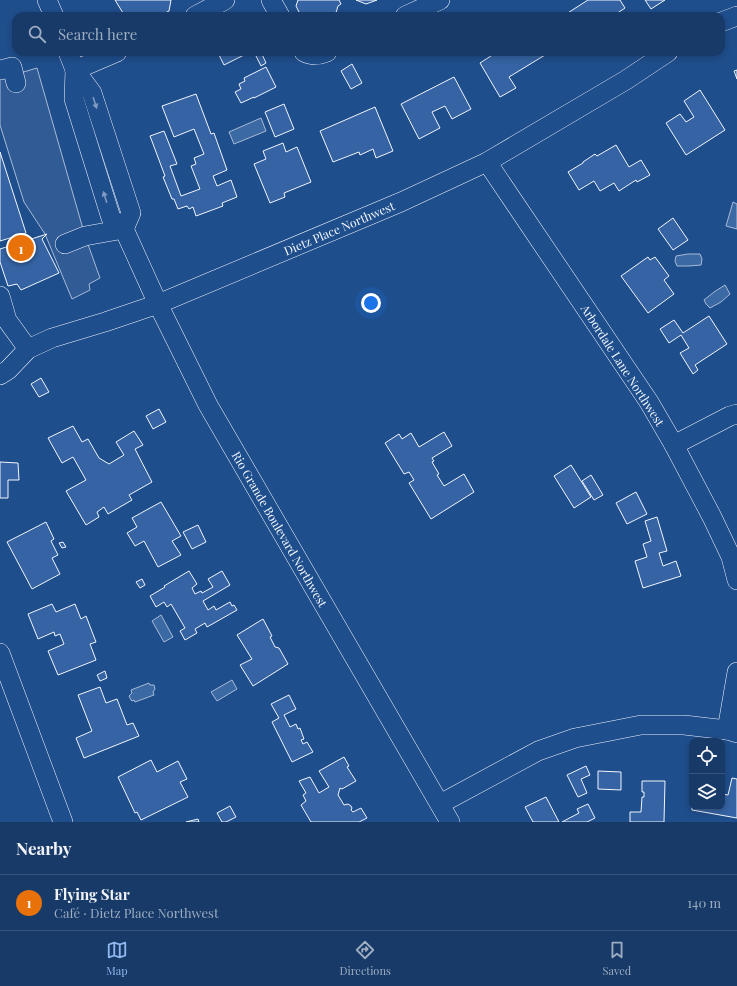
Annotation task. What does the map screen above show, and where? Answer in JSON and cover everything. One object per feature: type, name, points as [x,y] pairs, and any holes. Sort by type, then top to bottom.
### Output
[{"type":"street","points":[[47,0],[52,12]]},
{"type":"street","points":[[202,12],[225,0]]},
{"type":"street","points":[[271,0],[278,12]]},
{"type":"street","points":[[414,12],[440,0]]},
{"type":"street","points":[[725,20],[737,16]]},
{"type":"street","name":"Rio Grande Boulevard Northwest","points":[[70,56],[75,70],[74,99],[76,107],[111,218],[124,229],[158,304],[208,405],[450,822]]},
{"type":"street","points":[[75,70],[108,56]]},
{"type":"street","name":"Dietz Place Northwest","points":[[0,375],[8,370],[28,349],[52,338],[158,304],[401,202],[487,162],[626,80],[662,56]]},
{"type":"street","points":[[0,70],[12,66],[16,83]]},
{"type":"street","name":"Arbordale Lane Northwest","points":[[487,162],[649,402],[674,445],[712,517],[731,557],[737,580]]},
{"type":"street","points":[[65,244],[85,236],[124,229]]},
{"type":"street","points":[[0,296],[7,320],[28,349]]},
{"type":"street","points":[[674,445],[730,416],[737,414]]},
{"type":"street","points":[[0,653],[63,822]]},
{"type":"street","points":[[440,804],[538,751],[575,738],[640,724],[684,725],[732,731],[737,672]]},
{"type":"shaded area","points":[[37,68],[85,236],[100,278],[89,284],[90,290],[72,299],[45,234],[24,202],[0,125],[0,79]]},
{"type":"shaded area","points":[[261,118],[266,131],[234,144],[229,132]]},
{"type":"shaded area","points":[[733,202],[737,204],[737,229],[726,226]]},
{"type":"shaded area","points":[[700,254],[702,259],[701,265],[677,266],[675,261],[676,256]]},
{"type":"shaded area","points":[[725,285],[730,294],[721,302],[710,308],[704,300]]},
{"type":"shaded area","points":[[161,615],[173,637],[164,642],[152,621]]},
{"type":"shaded area","points":[[232,680],[237,689],[217,701],[211,692]]},
{"type":"shaded area","points":[[149,683],[150,685],[154,685],[154,695],[135,702],[134,700],[131,700],[129,696],[132,693],[131,690]]},
{"type":"building","points":[[115,0],[171,0],[169,11],[167,12],[122,12]]},
{"type":"building","points":[[298,0],[339,0],[341,4],[338,6],[336,12],[299,12],[296,6]]},
{"type":"building","points":[[356,0],[377,0],[366,4]]},
{"type":"building","points":[[588,0],[620,0],[625,8],[619,12],[569,12]]},
{"type":"building","points":[[645,0],[665,0],[651,9]]},
{"type":"building","points":[[220,56],[242,56],[224,65]]},
{"type":"building","points":[[256,56],[263,56],[266,63],[261,66]]},
{"type":"building","points":[[491,56],[543,56],[509,77],[516,88],[500,97],[480,63]]},
{"type":"building","points":[[352,64],[362,83],[351,89],[341,71]]},
{"type":"building","points":[[266,67],[276,87],[241,103],[235,92],[241,89],[239,84],[245,81],[244,78]]},
{"type":"building","points":[[737,70],[737,79],[734,71]]},
{"type":"building","points":[[454,77],[471,109],[452,119],[445,106],[432,112],[440,128],[419,139],[401,104]]},
{"type":"building","points":[[700,90],[725,130],[686,155],[666,123],[680,114],[686,122],[694,117],[684,101]]},
{"type":"building","points":[[196,94],[211,134],[214,133],[227,170],[213,176],[217,186],[231,180],[237,197],[222,203],[223,206],[196,216],[193,207],[189,209],[187,206],[178,209],[174,199],[172,199],[163,177],[165,176],[150,136],[164,131],[177,164],[170,166],[181,196],[200,189],[191,166],[196,164],[194,158],[204,154],[194,129],[174,137],[162,106]]},
{"type":"building","points":[[284,104],[294,129],[275,137],[265,112]]},
{"type":"building","points":[[375,107],[393,151],[376,158],[373,149],[360,155],[359,152],[333,162],[320,131]]},
{"type":"building","points":[[283,143],[286,152],[297,147],[311,182],[284,193],[285,197],[270,203],[254,164],[266,159],[263,151]]},
{"type":"building","points":[[616,145],[629,167],[641,160],[650,175],[637,182],[636,180],[619,191],[614,183],[600,191],[594,181],[579,190],[568,172],[595,154],[597,156]]},
{"type":"building","points":[[0,152],[26,233],[0,241]]},
{"type":"building","points":[[673,218],[688,240],[673,250],[658,229]]},
{"type":"building","points":[[47,234],[42,239],[59,273],[21,290],[17,284],[8,286],[0,262],[0,249]]},
{"type":"building","points":[[648,257],[650,260],[655,257],[669,276],[664,280],[674,294],[648,313],[621,276]]},
{"type":"building","points":[[709,316],[727,344],[695,365],[698,370],[693,374],[680,353],[689,348],[681,335],[669,343],[660,329],[674,320],[683,333]]},
{"type":"building","points":[[41,378],[49,392],[39,397],[31,384]]},
{"type":"building","points":[[159,409],[166,422],[153,429],[146,416]]},
{"type":"building","points":[[73,426],[82,442],[88,439],[99,458],[109,464],[124,455],[116,442],[134,431],[143,445],[135,449],[152,482],[129,495],[132,500],[108,514],[104,507],[97,512],[99,517],[86,525],[66,491],[86,480],[73,457],[62,463],[48,438]]},
{"type":"building","points":[[444,432],[452,446],[432,458],[434,461],[432,462],[439,474],[437,475],[444,486],[464,474],[474,492],[431,519],[409,483],[414,480],[409,472],[404,474],[385,443],[399,434],[402,439],[411,433],[419,447]]},
{"type":"building","points":[[0,462],[18,463],[19,480],[8,480],[8,498],[0,498]]},
{"type":"building","points":[[571,465],[591,497],[574,508],[554,476]]},
{"type":"building","points":[[591,475],[603,495],[594,500],[582,481]]},
{"type":"building","points":[[636,492],[647,514],[627,524],[616,503]]},
{"type":"building","points":[[161,502],[181,536],[172,541],[181,555],[158,567],[144,541],[135,546],[127,533],[137,527],[132,518]]},
{"type":"building","points":[[657,517],[667,551],[659,553],[663,566],[676,561],[681,576],[643,588],[635,561],[647,557],[643,544],[651,541],[645,521]]},
{"type":"building","points":[[46,522],[54,539],[51,541],[58,555],[52,558],[60,574],[32,589],[7,542]]},
{"type":"building","points":[[198,525],[206,542],[192,549],[183,532]]},
{"type":"building","points":[[63,542],[66,547],[62,548],[59,543]]},
{"type":"building","points":[[189,571],[197,584],[192,588],[195,594],[201,591],[202,593],[213,587],[208,579],[222,571],[230,585],[203,601],[208,610],[214,606],[216,610],[230,602],[237,610],[207,627],[205,623],[195,629],[197,633],[185,640],[180,631],[185,628],[171,604],[167,607],[164,602],[156,607],[150,596]]},
{"type":"building","points":[[142,579],[145,585],[140,588],[136,582]]},
{"type":"building","points":[[52,604],[56,612],[75,604],[81,619],[86,616],[96,642],[90,644],[96,660],[58,675],[48,651],[64,644],[60,634],[55,636],[54,632],[38,639],[28,614]]},
{"type":"building","points":[[263,619],[272,636],[270,637],[275,647],[279,648],[288,664],[253,686],[240,665],[252,659],[237,635]]},
{"type":"building","points":[[105,671],[107,678],[100,681],[97,675]]},
{"type":"building","points":[[100,687],[106,703],[117,699],[127,725],[133,723],[139,736],[84,758],[76,738],[92,731],[78,695]]},
{"type":"building","points":[[289,695],[296,709],[284,715],[290,727],[296,724],[298,729],[300,728],[304,739],[301,740],[303,744],[307,742],[313,752],[292,762],[272,722],[279,718],[271,704]]},
{"type":"building","points":[[344,757],[349,766],[347,767],[356,781],[342,789],[340,788],[338,795],[344,805],[348,804],[351,806],[351,810],[353,812],[361,808],[367,818],[359,822],[311,822],[301,805],[306,801],[303,795],[306,793],[299,781],[310,777],[319,793],[329,787],[319,771]]},
{"type":"building","points":[[151,760],[157,772],[178,761],[187,779],[180,782],[188,797],[141,820],[137,812],[135,813],[118,777]]},
{"type":"building","points":[[586,766],[590,775],[581,779],[587,793],[578,797],[567,775]]},
{"type":"building","points":[[598,771],[621,772],[621,790],[598,789]]},
{"type":"building","points":[[732,778],[737,779],[737,818],[692,810],[725,810],[725,794],[728,795]]},
{"type":"building","points":[[642,781],[665,781],[664,822],[630,822],[630,812],[641,812],[642,797],[644,797],[644,792],[642,792]]},
{"type":"building","points":[[546,797],[559,822],[533,822],[525,807]]},
{"type":"building","points":[[588,804],[595,818],[587,822],[562,822],[579,813],[577,809]]},
{"type":"building","points":[[230,806],[236,817],[226,822],[222,822],[217,813]]},
{"type":"building","points":[[198,819],[199,822],[186,822]]},
{"type":"place","name":"Flying Star","points":[[21,248]]}]
